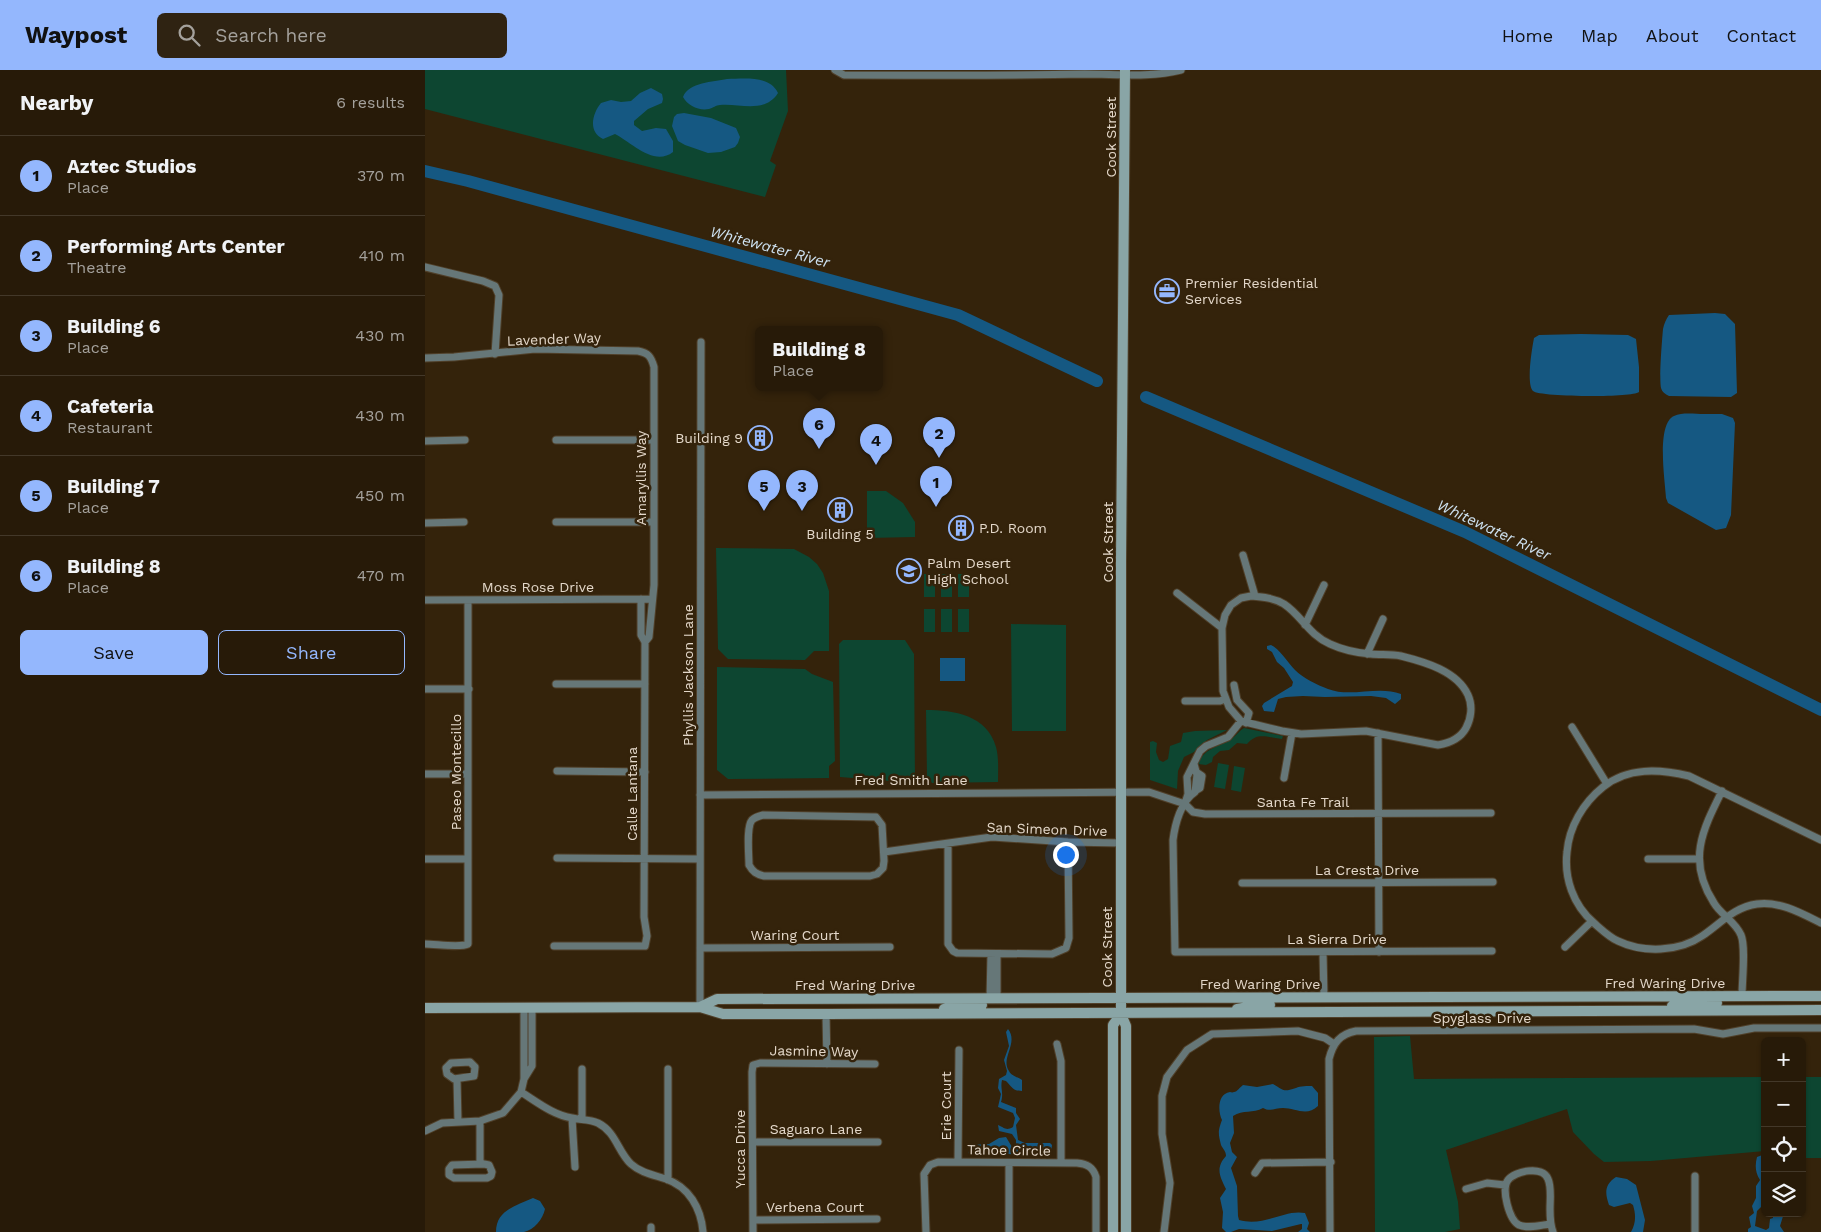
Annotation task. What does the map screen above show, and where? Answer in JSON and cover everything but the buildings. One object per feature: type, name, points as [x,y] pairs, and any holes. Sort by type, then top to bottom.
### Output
[{"type":"main road","name":"Cook Street","points":[[1125,72],[1121,1014],[1127,1026],[1126,1232]]},
{"type":"main road","points":[[1646,1011],[1684,1004],[1737,1003],[1741,1000],[1742,996]]},
{"type":"main road","name":"Fred Waring Drive","points":[[700,1007],[717,999],[1821,996]]},
{"type":"main road","points":[[826,1014],[829,1006],[900,1005],[912,998]]},
{"type":"main road","points":[[1217,1014],[1260,1005],[1318,1004],[1324,998]]},
{"type":"main road","points":[[930,1013],[953,1007],[992,1005],[997,1002],[994,999]]},
{"type":"main road","name":"Fred Waring Drive","points":[[425,1008],[700,1007],[723,1014],[1217,1014],[1821,1010]]},
{"type":"main road","name":"Cook Street","points":[[1113,1232],[1113,1025],[1121,1014]]},
{"type":"street","points":[[835,70],[844,74],[1125,72],[1149,75],[1181,70]]},
{"type":"street","points":[[425,268],[483,281],[495,286],[499,295],[495,354]]},
{"type":"street","name":"Phyllis Jackson Lane","points":[[700,1007],[701,342]]},
{"type":"street","name":"Lavender Way","points":[[425,358],[495,354],[535,349],[638,351],[646,352],[652,357]]},
{"type":"street","name":"Amaryllis Way","points":[[652,357],[654,367],[654,585],[652,599]]},
{"type":"street","points":[[425,440],[465,440]]},
{"type":"street","points":[[555,440],[654,440]]},
{"type":"street","points":[[425,522],[463,522]]},
{"type":"street","points":[[555,522],[654,522]]},
{"type":"street","points":[[1243,555],[1255,596]]},
{"type":"street","points":[[1305,625],[1324,585]]},
{"type":"street","points":[[1177,593],[1223,628]]},
{"type":"street","points":[[1255,596],[1271,598],[1283,604],[1312,633],[1329,644],[1345,650],[1367,654],[1401,656],[1449,674],[1458,680],[1470,700],[1470,722],[1463,732],[1449,744],[1438,745],[1367,731],[1332,734],[1292,732],[1244,722],[1233,714],[1223,691],[1223,628],[1225,615],[1231,605],[1241,598],[1255,596]]},
{"type":"street","name":"Calle Lantana","points":[[554,946],[645,946],[647,936],[644,917],[645,642],[641,636],[641,599]]},
{"type":"street","name":"Moss Rose Drive","points":[[425,600],[652,599]]},
{"type":"street","name":"Calle Lantana","points":[[645,642],[649,637],[652,599]]},
{"type":"street","name":"Paseo Montecillo","points":[[425,944],[444,944],[462,947],[468,944],[468,600]]},
{"type":"street","points":[[1367,654],[1383,619]]},
{"type":"street","points":[[556,684],[645,684]]},
{"type":"street","points":[[1185,804],[1187,777],[1200,751],[1206,746],[1228,737],[1244,722],[1249,713],[1237,700],[1234,685]]},
{"type":"street","points":[[425,689],[469,689]]},
{"type":"street","points":[[1185,701],[1220,701],[1225,699]]},
{"type":"street","points":[[1572,726],[1607,784]]},
{"type":"street","points":[[1284,778],[1292,732]]},
{"type":"street","points":[[1378,733],[1379,952]]},
{"type":"street","points":[[1185,804],[1190,795],[1195,792],[1196,772],[1194,764]]},
{"type":"street","points":[[1821,840],[1689,776],[1655,770],[1631,773],[1607,784],[1598,791],[1581,810],[1567,842],[1566,868],[1572,893],[1592,922],[1618,941],[1651,949],[1675,947],[1701,937],[1727,916],[1744,907],[1766,904],[1787,907],[1821,923]]},
{"type":"street","points":[[557,771],[645,772]]},
{"type":"street","points":[[425,774],[468,774]]},
{"type":"street","points":[[1722,791],[1702,835],[1698,859],[1703,883],[1710,897],[1715,905],[1737,927],[1742,937],[1742,996]]},
{"type":"street","name":"Fred Smith Lane","points":[[701,794],[1121,792]]},
{"type":"street","name":"Santa Fe Trail","points":[[1121,792],[1149,792],[1185,804],[1193,812],[1205,814],[1491,813]]},
{"type":"street","name":"La Sierra Drive","points":[[1185,804],[1175,828],[1173,840],[1173,944],[1175,952],[1492,951]]},
{"type":"street","points":[[869,815],[876,817],[883,825],[884,852],[883,868],[877,874],[871,876],[757,875],[749,865],[749,828],[751,821],[763,816],[869,815]]},
{"type":"street","name":"San Simeon Drive","points":[[884,852],[992,837],[1121,843]]},
{"type":"street","points":[[948,844],[948,944],[953,951],[957,953],[1052,954],[1065,948],[1069,938],[1068,842]]},
{"type":"street","points":[[557,858],[700,859]]},
{"type":"street","points":[[425,859],[468,859]]},
{"type":"street","points":[[1648,859],[1698,859]]},
{"type":"street","name":"La Cresta Drive","points":[[1242,883],[1493,882]]},
{"type":"street","points":[[1565,947],[1592,922]]},
{"type":"street","name":"Waring Court","points":[[700,948],[890,947]]},
{"type":"street","points":[[1323,952],[1324,998]]},
{"type":"street","points":[[994,954],[994,999]]},
{"type":"street","points":[[425,1131],[442,1123],[480,1121],[503,1113],[521,1092],[524,1079],[523,1055],[528,1009]]},
{"type":"street","points":[[524,1079],[532,1066],[528,1009]]},
{"type":"street","points":[[826,1014],[827,1064]]},
{"type":"street","name":"Spyglass Drive","points":[[1334,1044],[1341,1036],[1356,1031],[1693,1029],[1723,1034],[1754,1028],[1821,1028]]},
{"type":"street","points":[[1164,1232],[1170,1183],[1162,1134],[1162,1096],[1167,1077],[1187,1050],[1212,1034],[1299,1031],[1325,1038],[1334,1044],[1329,1059],[1330,1232]]},
{"type":"street","points":[[1057,1044],[1061,1061],[1061,1163]]},
{"type":"street","name":"Erie Court","points":[[958,1162],[959,1050]]},
{"type":"street","points":[[523,1055],[532,1055]]},
{"type":"street","name":"Jasmine Way","points":[[753,1065],[760,1062],[875,1064]]},
{"type":"street","name":"Yucca Drive","points":[[753,1065],[753,1232]]},
{"type":"street","points":[[582,1069],[582,1119]]},
{"type":"street","points":[[668,1069],[668,1180]]},
{"type":"street","points":[[457,1079],[458,1122]]},
{"type":"street","points":[[521,1092],[551,1111],[572,1118],[592,1120],[607,1128],[630,1163],[643,1172],[680,1185],[693,1199],[702,1221],[703,1232]]},
{"type":"street","points":[[572,1118],[575,1167]]},
{"type":"street","points":[[480,1121],[480,1164]]},
{"type":"street","name":"Saguaro Lane","points":[[754,1142],[878,1142]]},
{"type":"street","name":"Tahoe Circle","points":[[926,1232],[924,1174],[933,1163],[958,1162],[1061,1163],[1083,1164],[1091,1168],[1095,1173],[1096,1183],[1096,1232]]},
{"type":"street","points":[[1255,1173],[1262,1163],[1331,1162]]},
{"type":"street","points":[[1009,1163],[1009,1232]]},
{"type":"street","points":[[480,1164],[489,1165],[492,1172],[491,1176],[487,1178],[454,1178],[449,1175],[449,1168],[452,1165],[480,1164]]},
{"type":"street","points":[[1550,1224],[1525,1226],[1517,1224],[1511,1216],[1506,1199],[1505,1185],[1510,1177],[1530,1170],[1545,1174],[1549,1180],[1550,1224],[1553,1232]]},
{"type":"street","points":[[1695,1176],[1695,1232]]},
{"type":"street","points":[[1466,1189],[1487,1183],[1505,1185]]},
{"type":"street","name":"Verbena Court","points":[[753,1220],[877,1219]]},
{"type":"green space","points":[[425,70],[786,70],[788,111],[770,161],[776,165],[765,197],[425,109]]},
{"type":"green space","points":[[867,491],[886,491],[903,503],[915,522],[915,537],[867,538]]},
{"type":"green space","points":[[716,548],[794,549],[817,564],[823,573],[829,591],[829,651],[814,651],[805,660],[728,659],[718,649]]},
{"type":"green space","points":[[924,574],[935,574],[935,597],[924,597]]},
{"type":"green space","points":[[941,574],[952,574],[952,597],[941,597]]},
{"type":"green space","points":[[958,574],[969,574],[969,597],[958,597]]},
{"type":"green space","points":[[924,609],[935,609],[935,632],[924,632]]},
{"type":"green space","points":[[941,609],[952,609],[952,632],[941,632]]},
{"type":"green space","points":[[958,609],[969,609],[969,632],[958,632]]},
{"type":"green space","points":[[1011,624],[1066,625],[1066,731],[1012,731]]},
{"type":"green space","points":[[843,640],[905,640],[914,654],[915,783],[840,777],[839,644]]},
{"type":"green space","points":[[717,667],[805,669],[812,674],[833,682],[835,761],[829,766],[829,778],[728,779],[717,770]]},
{"type":"green space","points":[[926,710],[947,711],[968,716],[985,728],[992,736],[996,747],[998,782],[932,783],[927,777]]},
{"type":"green space","points":[[1244,728],[1283,736],[1282,739],[1258,737],[1247,744],[1237,743],[1229,750],[1220,751],[1213,757],[1212,762],[1206,765],[1198,764],[1203,755],[1231,739]]},
{"type":"green space","points":[[1227,730],[1207,740],[1194,752],[1184,757],[1178,771],[1177,789],[1150,780],[1150,742],[1157,743],[1156,752],[1159,760],[1163,762],[1168,759],[1170,746],[1181,742],[1183,733]]},
{"type":"green space","points":[[1218,763],[1229,765],[1225,789],[1214,787]]},
{"type":"green space","points":[[1234,766],[1245,768],[1241,792],[1231,790]]},
{"type":"green space","points":[[1410,1036],[1414,1079],[1761,1077],[1761,1151],[1651,1161],[1604,1162],[1573,1132],[1567,1109],[1446,1150],[1458,1202],[1460,1229],[1445,1232],[1375,1232],[1374,1037]]},
{"type":"green space","points":[[1806,1077],[1821,1077],[1821,1158],[1806,1158]]},
{"type":"water","points":[[727,79],[756,79],[769,83],[778,93],[773,99],[759,105],[717,105],[709,109],[691,105],[683,97],[690,88]]},
{"type":"water","points":[[651,88],[662,94],[662,103],[648,109],[634,121],[634,125],[642,131],[656,128],[666,129],[673,141],[673,152],[666,156],[658,157],[643,152],[615,134],[603,139],[598,136],[593,127],[593,122],[595,112],[601,103],[611,100],[631,101],[640,93]]},
{"type":"water","points":[[684,113],[711,118],[736,128],[740,137],[738,143],[735,147],[721,152],[708,153],[685,145],[678,141],[672,126],[674,117],[677,114]]},
{"type":"water","points":[[1725,314],[1735,324],[1737,393],[1731,397],[1669,396],[1661,388],[1660,376],[1663,329],[1667,318],[1669,315]]},
{"type":"water","points":[[1539,335],[1628,335],[1636,339],[1639,392],[1620,395],[1585,396],[1551,395],[1533,391],[1530,374],[1534,338]]},
{"type":"water","points":[[1681,414],[1722,414],[1733,418],[1735,423],[1731,515],[1726,528],[1716,530],[1668,503],[1663,467],[1663,441],[1668,421],[1674,416]]},
{"type":"water","points":[[1271,645],[1280,652],[1298,673],[1324,687],[1346,692],[1392,692],[1401,694],[1401,699],[1395,704],[1386,698],[1371,696],[1286,697],[1278,699],[1274,712],[1264,711],[1262,706],[1264,703],[1292,686],[1293,682],[1284,668],[1277,662],[1272,652],[1267,649],[1267,646]]},
{"type":"water","points":[[940,658],[965,658],[965,681],[940,681]]},
{"type":"water","points":[[1008,1029],[1012,1040],[1007,1066],[1011,1074],[1022,1080],[1022,1091],[1011,1087],[1006,1081],[1002,1080],[1001,1102],[1016,1108],[1016,1113],[1020,1119],[1016,1125],[1018,1140],[1025,1143],[1050,1143],[1052,1145],[1051,1153],[1020,1155],[984,1152],[972,1155],[968,1153],[972,1145],[989,1144],[999,1138],[1006,1137],[1012,1147],[1016,1144],[1012,1134],[999,1131],[998,1125],[1009,1129],[1013,1127],[1015,1118],[1013,1113],[998,1107],[1001,1094],[998,1088],[999,1079],[1006,1075],[1007,1071],[1004,1060],[1009,1046],[1006,1032]]},
{"type":"water","points":[[1273,1084],[1286,1090],[1312,1086],[1318,1093],[1318,1106],[1310,1111],[1287,1108],[1270,1110],[1263,1108],[1233,1116],[1234,1133],[1230,1143],[1232,1152],[1237,1157],[1231,1168],[1237,1186],[1239,1220],[1248,1222],[1266,1220],[1289,1213],[1305,1213],[1309,1223],[1307,1229],[1310,1232],[1298,1232],[1302,1229],[1301,1224],[1272,1231],[1239,1229],[1226,1232],[1222,1228],[1223,1212],[1220,1198],[1226,1189],[1220,1172],[1221,1165],[1226,1156],[1219,1135],[1222,1120],[1219,1108],[1221,1100],[1226,1093],[1235,1092],[1243,1085],[1257,1087]]},
{"type":"water","points":[[1761,1156],[1761,1207],[1757,1211],[1755,1226],[1766,1230],[1769,1228],[1770,1219],[1773,1217],[1783,1217],[1780,1226],[1784,1232],[1748,1232],[1748,1229],[1751,1227],[1749,1217],[1754,1213],[1752,1206],[1756,1198],[1756,1186],[1760,1180],[1756,1171],[1757,1157]]},
{"type":"water","points":[[1616,1177],[1627,1179],[1636,1185],[1645,1220],[1643,1232],[1631,1232],[1635,1219],[1633,1205],[1630,1203],[1614,1207],[1609,1205],[1607,1186]]},
{"type":"water","points":[[533,1198],[540,1201],[545,1209],[535,1226],[524,1232],[496,1232],[499,1219],[503,1214],[514,1206]]},
{"type":"waterway","name":"Whitewater River","points":[[425,171],[468,181],[958,315],[1097,381]]},
{"type":"waterway","name":"Whitewater River","points":[[1146,397],[1465,532],[1821,710]]},
{"type":"place","name":"Premier Residential Services","points":[[1167,291]]},
{"type":"place","name":"Building 9","points":[[760,438]]},
{"type":"place","name":"Building 8","points":[[819,449]]},
{"type":"place","name":"Performing Arts Center","points":[[939,458]]},
{"type":"place","name":"Cafeteria","points":[[876,465]]},
{"type":"place","name":"Aztec Studios","points":[[936,507]]},
{"type":"place","name":"Building 5","points":[[840,510]]},
{"type":"place","name":"Building 7","points":[[764,511]]},
{"type":"place","name":"Building 6","points":[[802,511]]},
{"type":"place","name":"P.D. Room","points":[[961,528]]},
{"type":"place","name":"Palm Desert High School","points":[[909,571]]}]
